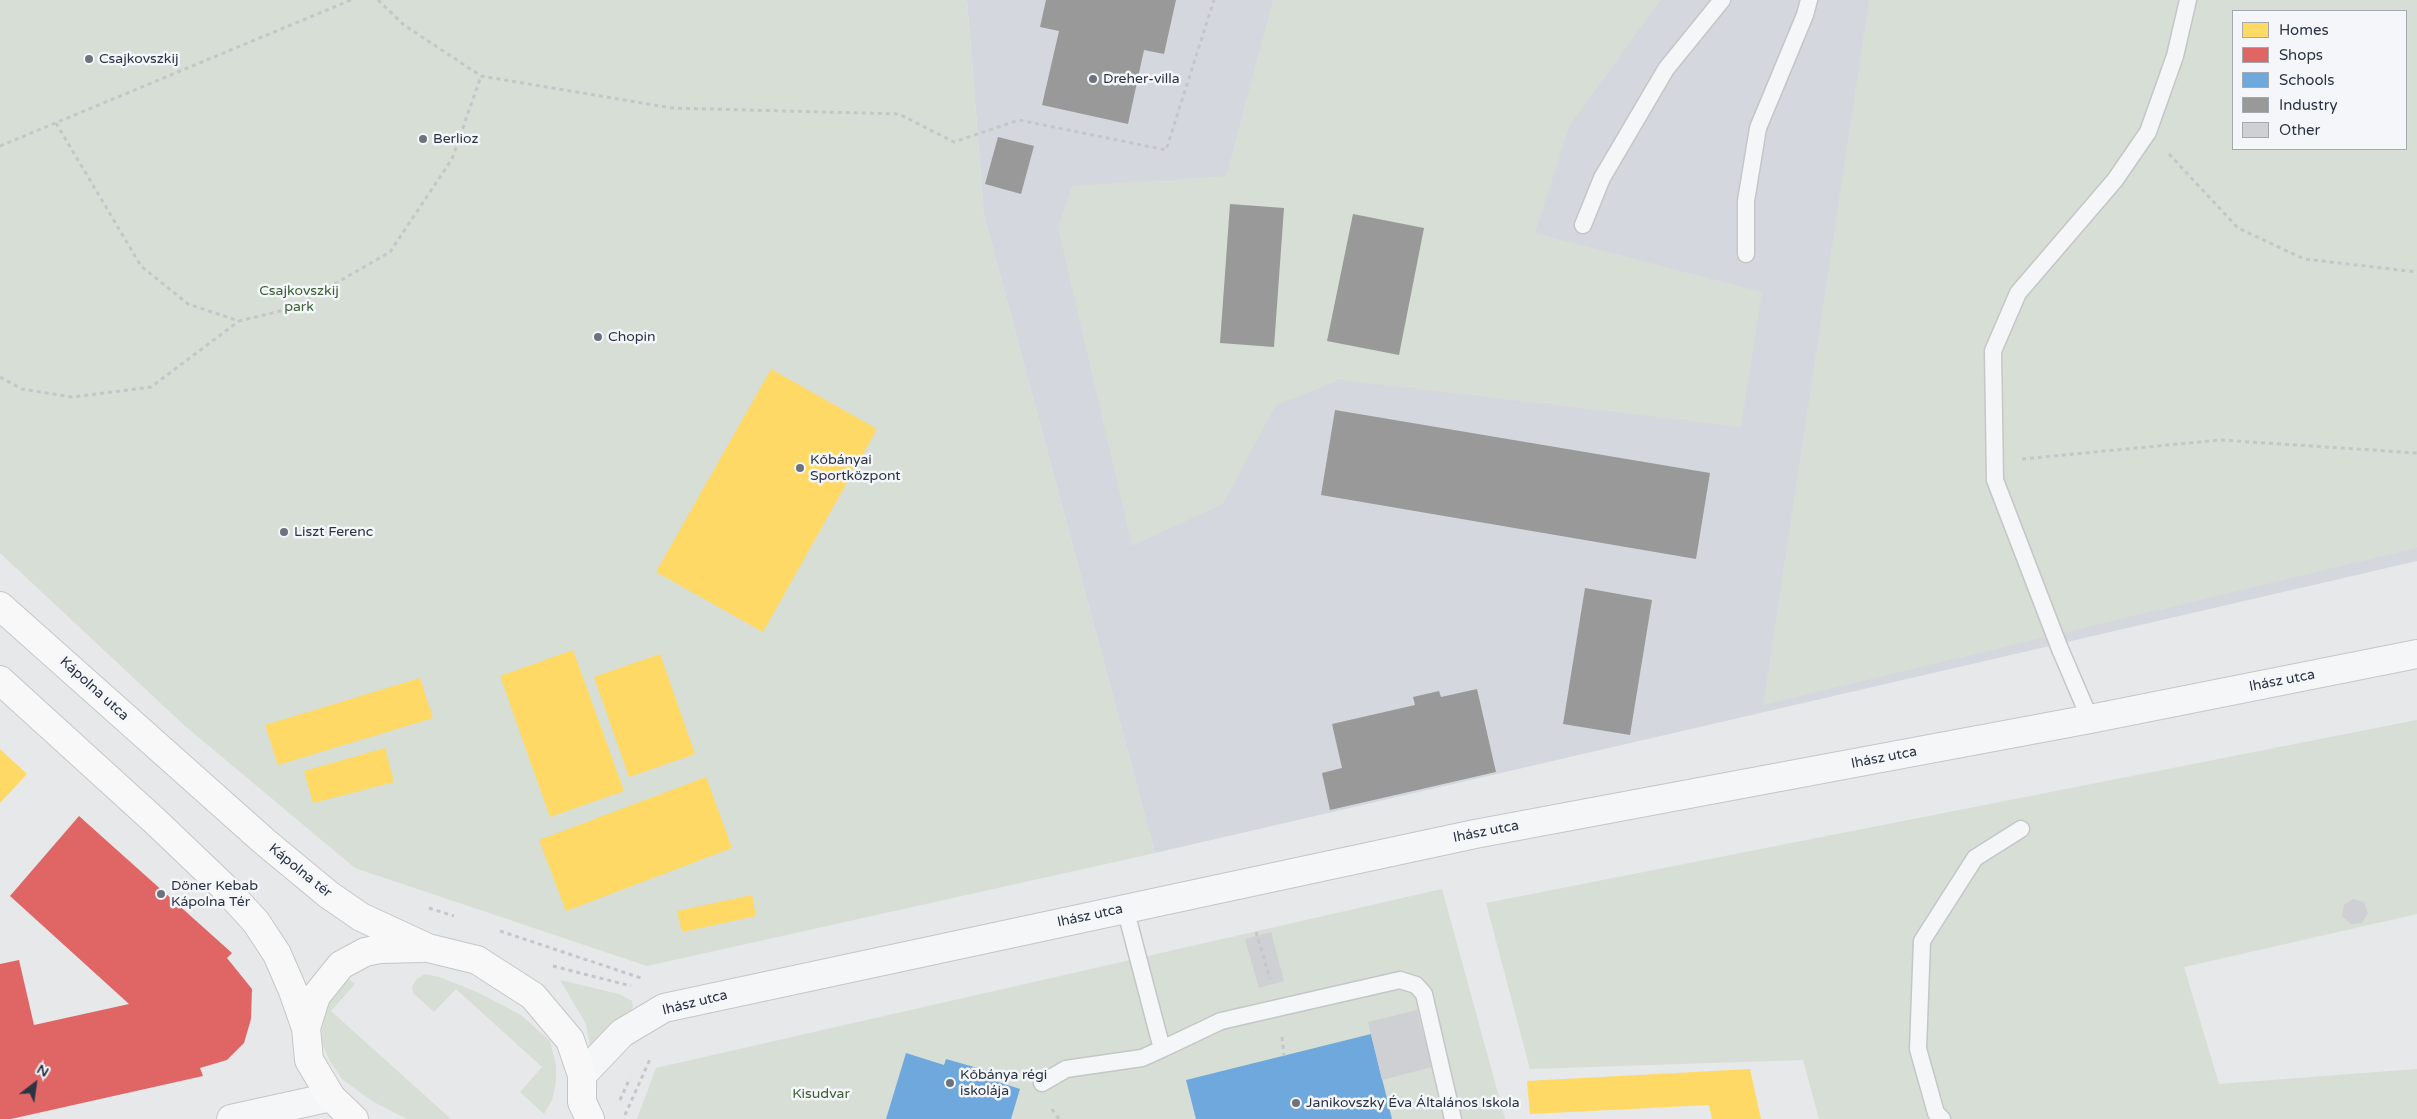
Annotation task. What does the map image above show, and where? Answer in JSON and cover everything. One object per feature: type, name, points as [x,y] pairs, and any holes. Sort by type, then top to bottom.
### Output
[{"type":"street","name":"Kápolna utca","points":[[0,606],[187,773]]},
{"type":"street","name":"Ihász utca","points":[[582,1075],[622,1033],[664,1008],[1475,834],[2090,720],[2417,654]]},
{"type":"street","name":"Kápolna tér","points":[[0,680],[156,822],[225,888],[256,922],[278,954],[306,1028],[309,1060],[332,1097],[354,1119]]},
{"type":"street","name":"Kápolna tér","points":[[187,773],[265,842],[329,895],[361,917],[428,948],[477,960],[533,996],[570,1040],[582,1075],[581,1113]]},
{"type":"street","name":"Kápolna tér","points":[[306,1028],[316,996],[341,965],[365,952],[380,949],[428,948]]},
{"type":"street","points":[[231,1119],[332,1097]]},
{"type":"lane","points":[[1583,226],[1602,178],[1666,69],[1722,0]]},
{"type":"lane","points":[[1746,254],[1746,201],[1758,128],[1805,15],[1809,0]]},
{"type":"lane","points":[[2090,720],[1995,480],[1993,351],[2018,293],[2115,180],[2148,132],[2175,56],[2188,0]]},
{"type":"lane","points":[[1942,1119],[1936,1113],[1918,1049],[1922,941],[1975,858],[2021,829]]},
{"type":"lane","points":[[1126,908],[1162,1049]]},
{"type":"lane","points":[[1042,1083],[1066,1069],[1142,1058],[1221,1021],[1400,980],[1416,985],[1424,994],[1453,1119]]},
{"type":"path","points":[[0,146],[351,0]]},
{"type":"path","points":[[378,0],[404,24],[481,76],[672,108],[898,114],[954,142],[1019,120],[1166,150],[1214,0]]},
{"type":"path","points":[[0,377],[22,389],[72,397],[151,387],[239,321],[293,308],[390,252],[452,159],[481,76]]},
{"type":"path","points":[[56,123],[141,266],[188,304],[239,321]]},
{"type":"path","points":[[2148,132],[2238,228],[2304,259],[2417,272]]},
{"type":"path","points":[[1994,461],[2220,440],[2417,453]]},
{"type":"path","points":[[428,908],[457,917]]},
{"type":"path","points":[[495,930],[646,980],[674,1006],[623,1119]]},
{"type":"shaded area","points":[[967,0],[2417,0],[2417,561],[1155,853],[984,215]]},
{"type":"green space","name":"Csajkovszkij park","points":[[0,0],[967,0],[984,215],[1155,853],[647,966],[355,868],[185,726],[0,553]]},
{"type":"green space","points":[[1273,0],[1661,0],[1570,125],[1535,233],[1762,292],[1741,427],[1340,380],[1276,405],[1223,504],[1132,546],[1058,228],[1072,186],[1226,176]]},
{"type":"green space","points":[[1869,0],[2417,0],[2417,548],[1763,705]]},
{"type":"green space","points":[[2417,720],[2417,914],[2184,967],[2219,1084],[2417,1069],[2417,1119],[1819,1119],[1803,1060],[1530,1069],[1486,903]]},
{"type":"green space","name":"Kisudvar","points":[[1442,889],[1505,1119],[637,1119],[656,1068]]},
{"type":"green space","points":[[425,974],[439,977],[477,992],[521,1015],[550,1041],[556,1065],[556,1082],[552,1100],[544,1114],[520,1092],[542,1067],[456,989],[434,1012],[413,993],[412,986],[417,979]]},
{"type":"green space","points":[[350,980],[355,984],[331,1011],[451,1119],[407,1119],[372,1101],[342,1079],[322,1044],[321,1011],[340,984]]},
{"type":"green space","points":[[560,980],[619,994],[632,1001],[633,1007],[628,1014],[613,1022],[590,1047],[586,1024]]},
{"type":"building: Homes","points":[[771,369],[877,429],[763,632],[656,572]]},
{"type":"building: Homes","points":[[573,650],[624,791],[550,817],[500,676]]},
{"type":"building: Homes","points":[[660,654],[695,754],[629,777],[594,677]]},
{"type":"building: Homes","points":[[420,678],[433,718],[278,765],[265,725]]},
{"type":"building: Homes","points":[[385,748],[394,782],[313,803],[304,771]]},
{"type":"building: Homes","points":[[0,749],[27,774],[0,803]]},
{"type":"building: Homes","points":[[706,777],[732,848],[566,911],[539,840]]},
{"type":"building: Homes","points":[[752,895],[756,916],[682,932],[677,911]]},
{"type":"building: Homes","points":[[1750,1069],[1761,1119],[1712,1119],[1709,1105],[1530,1114],[1527,1081]]},
{"type":"building: Shops","points":[[79,816],[232,953],[227,958],[252,989],[251,1019],[244,1043],[227,1060],[200,1068],[203,1076],[11,1119],[0,1119],[0,964],[19,960],[34,1025],[129,1004],[10,896]]},
{"type":"building: Schools","points":[[1371,1034],[1392,1119],[1196,1119],[1186,1080]]},
{"type":"building: Schools","name":"Kőbánya régi iskolája","points":[[906,1053],[944,1065],[946,1059],[988,1071],[986,1078],[1020,1089],[1011,1119],[886,1119]]},
{"type":"building: Industry","name":"Dreher-villa","points":[[1046,0],[1176,0],[1164,54],[1144,50],[1128,124],[1042,105],[1059,31],[1040,27]]},
{"type":"building: Industry","points":[[998,137],[1034,146],[1021,194],[985,184]]},
{"type":"building: Industry","points":[[1230,204],[1284,208],[1274,347],[1220,343]]},
{"type":"building: Industry","points":[[1353,214],[1424,228],[1399,355],[1327,341]]},
{"type":"building: Industry","points":[[1335,410],[1710,473],[1696,559],[1321,495]]},
{"type":"building: Industry","points":[[1585,588],[1652,600],[1630,735],[1563,724]]},
{"type":"building: Industry","points":[[1477,689],[1496,772],[1330,810],[1322,773],[1342,768],[1332,724],[1415,705],[1413,697],[1439,691],[1441,697]]},
{"type":"building: Other","points":[[2353,899],[2364,902],[2368,913],[2362,923],[2351,924],[2342,916],[2344,905]]},
{"type":"building: Other","points":[[1271,932],[1284,981],[1259,988],[1245,939]]},
{"type":"building: Other","points":[[1417,1010],[1432,1067],[1382,1080],[1368,1022]]},
{"type":"place","name":"Csajkovszkij","points":[[89,59]]},
{"type":"place","name":"Dreher-villa","points":[[1093,79]]},
{"type":"place","name":"Berlioz","points":[[423,139]]},
{"type":"place","name":"Chopin","points":[[598,337]]},
{"type":"place","name":"Kőbányai Sportközpont","points":[[800,468]]},
{"type":"place","name":"Liszt Ferenc","points":[[284,532]]},
{"type":"place","name":"Döner Kebab Kápolna Tér","points":[[161,894]]},
{"type":"place","name":"Kőbánya régi iskolája","points":[[950,1083]]},
{"type":"place","name":"Janikovszky Éva Általános Iskola","points":[[1296,1103]]}]
